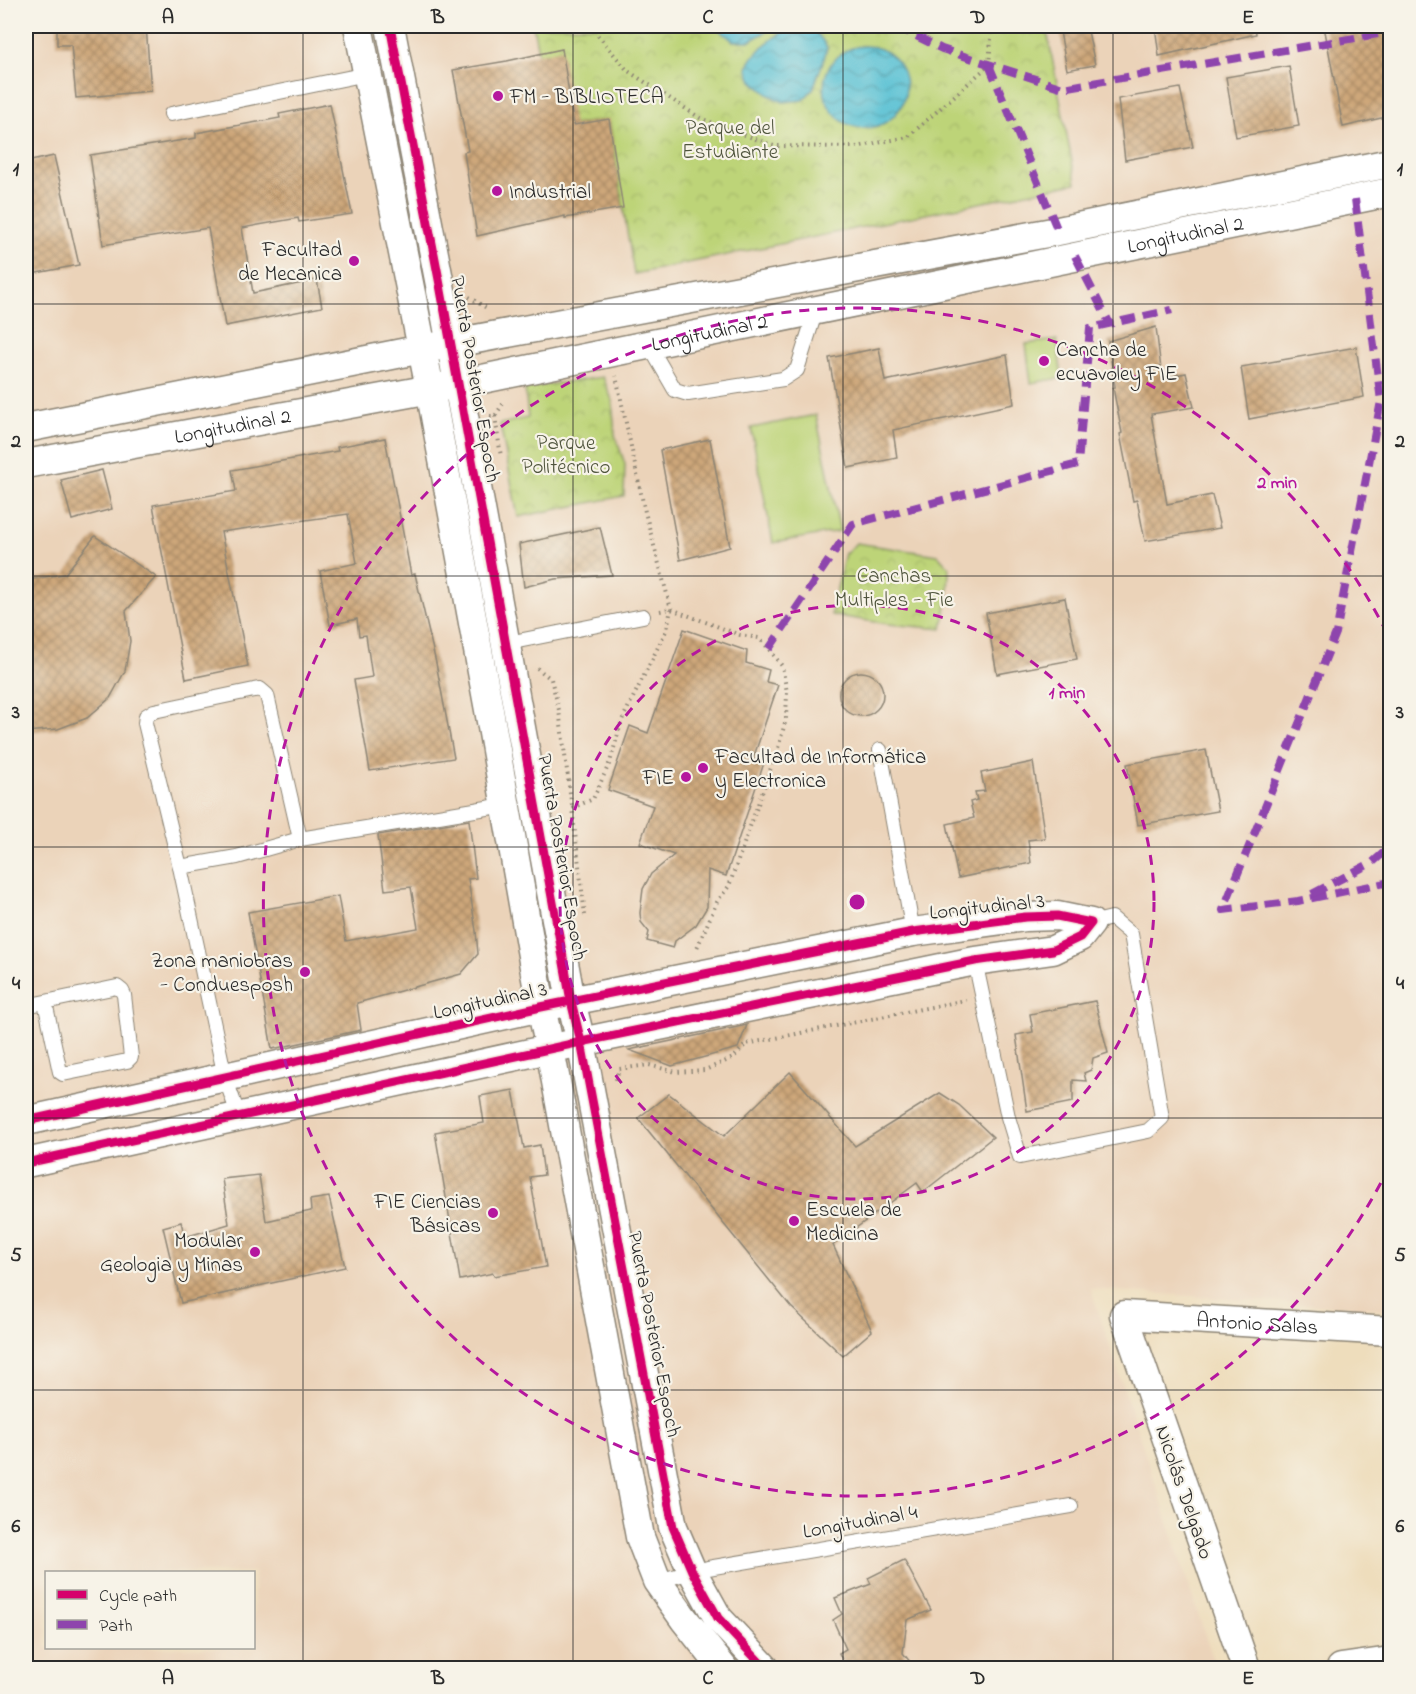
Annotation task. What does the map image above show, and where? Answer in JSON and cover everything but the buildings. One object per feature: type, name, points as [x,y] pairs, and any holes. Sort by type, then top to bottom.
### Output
[{"type":"street","points":[[358,26],[430,389],[541,1007],[640,1537],[657,1581],[723,1668]]},
{"type":"street","name":"Puerta Posterior Espoch","points":[[390,26],[464,420],[518,641],[571,1001],[581,1042],[673,1527],[692,1571],[718,1618],[765,1668]]},
{"type":"street","name":"Longitudinal 2","points":[[26,428],[422,349],[1046,234],[1390,163]]},
{"type":"street","name":"Longitudinal 2","points":[[26,464],[458,384],[1390,192]]},
{"type":"street","points":[[1156,211],[1163,238]]},
{"type":"street","points":[[128,407],[134,444]]},
{"type":"street","name":"Longitudinal 3","points":[[26,1121],[541,1007],[913,932],[1025,917],[1057,916],[1091,923]]},
{"type":"street","points":[[26,1163],[581,1042],[975,961],[1053,950],[1080,937],[1091,923]]},
{"type":"street","name":"Antonio Salas","points":[[1124,1315],[1390,1331]]},
{"type":"street","name":"Nicolás Delgado","points":[[1124,1315],[1246,1668]]},
{"type":"street","points":[[1341,1668],[1390,1661]]},
{"type":"lane","points":[[171,114],[367,74]]},
{"type":"lane","points":[[649,345],[675,390],[688,394],[783,379],[797,370],[816,310]]},
{"type":"lane","points":[[478,651],[643,616]]},
{"type":"lane","points":[[239,1117],[225,1077],[180,867],[145,723],[147,716],[154,711],[260,689],[267,695],[300,839]]},
{"type":"lane","points":[[880,750],[913,932]]},
{"type":"lane","points":[[180,867],[237,857],[300,839],[505,806]]},
{"type":"lane","points":[[975,961],[1008,1117],[1020,1157],[1148,1131],[1162,1118],[1131,934],[1112,918],[1091,923]]},
{"type":"lane","points":[[26,1006],[45,1002],[117,987],[124,995],[131,1057],[128,1061],[63,1074],[60,1072],[45,1002]]},
{"type":"lane","name":"Longitudinal 4","points":[[657,1581],[692,1571],[1071,1506]]},
{"type":"path","points":[[590,26],[628,71],[700,118],[774,146],[856,147],[908,137],[989,65],[992,26]]},
{"type":"path","points":[[467,289],[469,298],[498,313],[508,334]]},
{"type":"path","points":[[572,808],[593,799],[610,762],[622,720],[667,629],[671,609],[645,512],[615,371]]},
{"type":"path","points":[[501,461],[495,416],[507,397]]},
{"type":"path","points":[[464,420],[495,416]]},
{"type":"path","points":[[643,616],[671,609],[740,635],[759,638],[782,666],[787,692],[786,719],[729,886],[717,902],[692,959]]},
{"type":"path","points":[[518,641],[537,669],[551,679],[559,710],[586,923]]},
{"type":"path","points":[[613,1088],[618,1069],[649,1065],[676,1072],[705,1070],[733,1058],[746,1044],[982,997]]},
{"type":"shaded area","points":[[26,26],[1390,26],[1390,1310],[1091,1289],[1216,1668],[26,1668]]},
{"type":"green space","name":"Parque del Estudiante","points":[[533,26],[1046,26],[1076,183],[634,274],[609,119],[554,128]]},
{"type":"green space","name":"Cancha de ecuavoley FIE","points":[[1057,340],[1062,378],[1031,383],[1026,344]]},
{"type":"green space","name":"Parque Politécnico","points":[[603,377],[612,400],[615,435],[625,464],[624,496],[518,517],[500,424],[528,418],[525,388]]},
{"type":"green space","points":[[816,415],[840,531],[773,543],[751,428]]},
{"type":"green space","name":"Canchas Multiples - Fie","points":[[856,543],[938,555],[949,567],[948,594],[942,629],[831,615],[845,553]]},
{"type":"water","points":[[715,26],[776,26],[750,41],[733,41]]},
{"type":"water","points":[[790,27],[803,27],[816,32],[827,47],[813,89],[803,100],[783,102],[769,95],[752,81],[747,68],[760,49]]},
{"type":"water","points":[[857,46],[873,46],[888,53],[899,64],[906,79],[903,103],[894,116],[873,128],[857,128],[842,121],[831,110],[824,95],[824,79],[831,64],[842,53]]},
{"type":"marked path","points":[[896,26],[942,49],[1063,88],[1390,32]]},
{"type":"marked path","points":[[989,65],[1058,231]]},
{"type":"marked path","points":[[1355,199],[1381,401],[1336,633],[1223,910],[1298,901],[1390,882]]},
{"type":"marked path","points":[[1075,256],[1110,324]]},
{"type":"marked path","points":[[769,649],[853,524],[1078,464],[1090,328],[1172,310]]},
{"type":"marked path","points":[[1312,894],[1373,862],[1390,847]]},
{"type":"cycle path","points":[[390,26],[440,285],[571,1001],[581,1042],[673,1527],[692,1571],[718,1618],[765,1668]]},
{"type":"cycle path","points":[[26,1121],[541,1007],[913,932],[1025,917],[1057,916],[1091,923],[1080,937],[1053,950],[975,961],[581,1042],[26,1163]]},
{"type":"place","name":"FM - BIBLIOTECA","points":[[498,96]]},
{"type":"place","name":"Industrial","points":[[497,191]]},
{"type":"place","name":"Facultad de Mecanica","points":[[354,261]]},
{"type":"place","name":"Cancha de ecuavoley FIE","points":[[1044,361]]},
{"type":"place","name":"Facultad de Informática y Electronica","points":[[703,768]]},
{"type":"place","name":"FIE","points":[[686,777]]},
{"type":"place","name":"Zona maniobras - Conduesposh","points":[[305,972]]},
{"type":"place","name":"FIE Ciencias Básicas","points":[[493,1213]]},
{"type":"place","name":"Escuela de Medicina","points":[[794,1221]]},
{"type":"place","name":"Modular Geologia y Minas","points":[[255,1252]]}]
